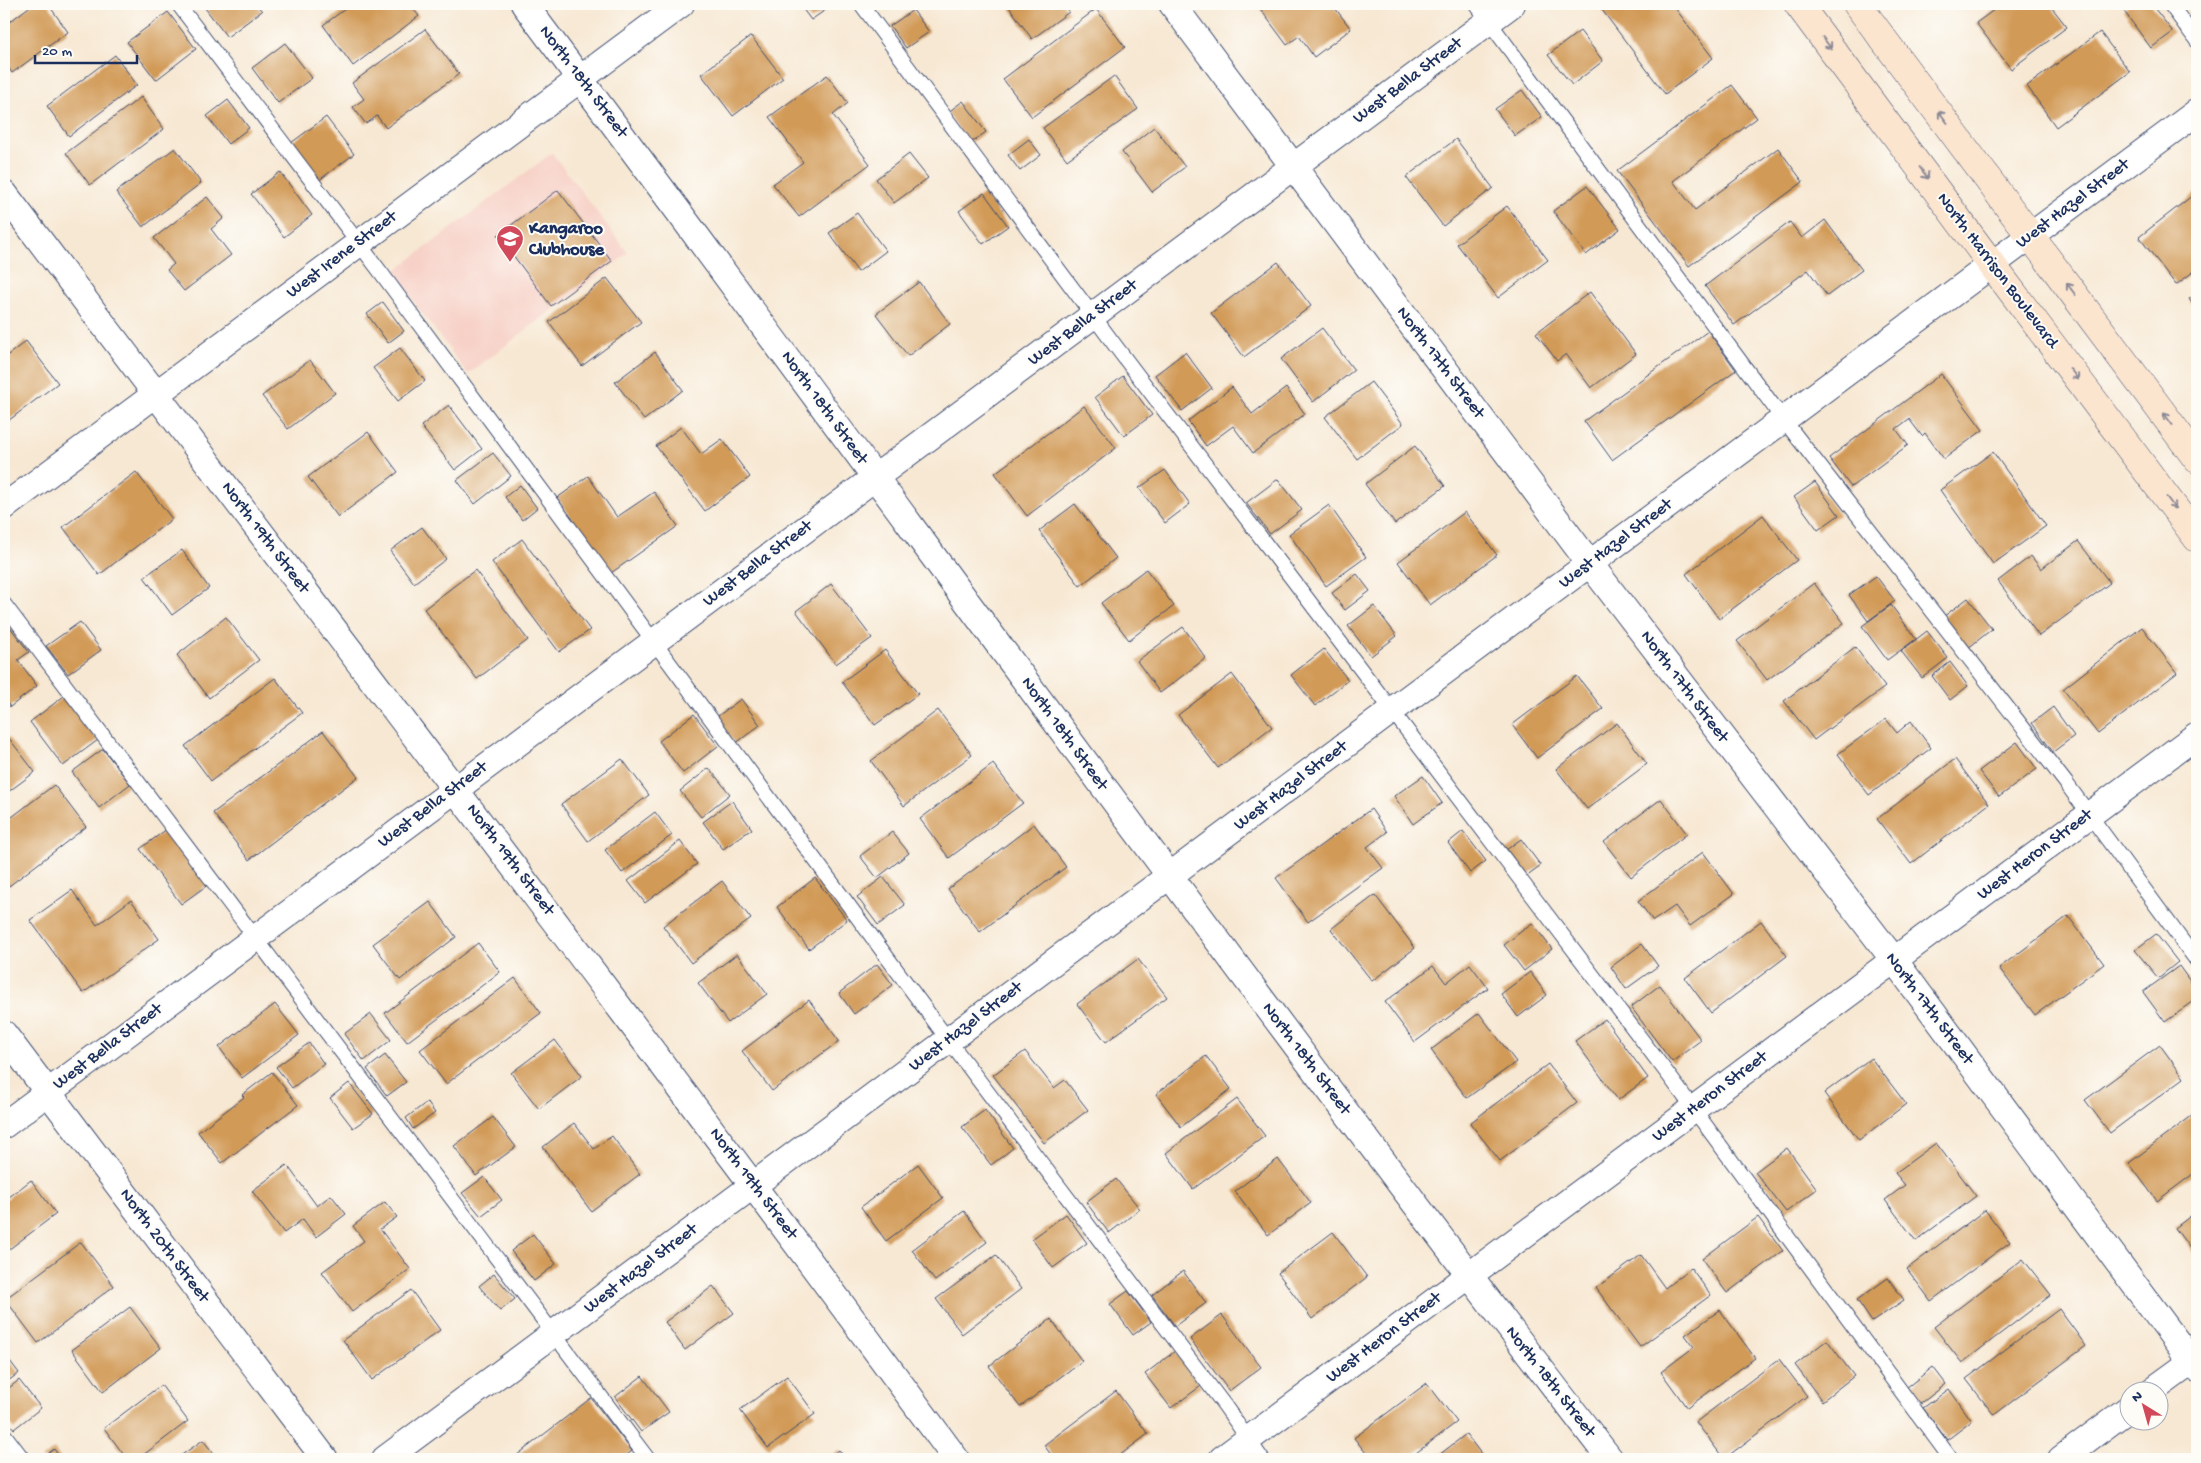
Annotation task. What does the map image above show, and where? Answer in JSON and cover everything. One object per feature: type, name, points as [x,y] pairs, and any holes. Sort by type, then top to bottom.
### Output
[{"type":"street","name":"North 18th Street","points":[[524,4],[1169,876],[1468,1276],[1610,1459]]},
{"type":"street","name":"West Irene Street","points":[[4,507],[681,4]]},
{"type":"street","name":"North 17th Street","points":[[1172,4],[1590,564],[1894,960],[2196,1363]]},
{"type":"street","name":"West Bella Street","points":[[4,1125],[1293,167],[1482,13],[1512,4]]},
{"type":"street","name":"North Harrison Boulevard","points":[[1798,4],[2197,538]]},
{"type":"street","points":[[1857,4],[2032,235],[2197,459]]},
{"type":"street","name":"West Hazel Street","points":[[384,1459],[2197,112]]},
{"type":"street","name":"North 19th Street","points":[[4,193],[456,788],[754,1185],[956,1459]]},
{"type":"street","name":"West Heron Street","points":[[1222,1459],[1255,1449],[1468,1276],[2197,735]]},
{"type":"street","name":"North 20th Street","points":[[4,1034],[325,1459]]},
{"type":"street","points":[[2168,1381],[2196,1363]]},
{"type":"street","points":[[2061,1459],[2118,1416]]},
{"type":"lane","points":[[178,4],[358,243],[948,1041],[1225,1406],[1255,1449]]},
{"type":"lane","points":[[861,4],[1093,316],[1694,1109],[1950,1459]]},
{"type":"lane","points":[[2170,4],[2197,40]]},
{"type":"lane","points":[[1482,13],[1783,419],[2089,815],[2197,961]]},
{"type":"lane","points":[[4,604],[648,1459]]},
{"type":"lane","points":[[4,1434],[23,1459]]},
{"type":"shaded area","name":"Kangaroo Clubhouse","points":[[552,153],[628,253],[468,374],[392,273]]},
{"type":"building","points":[[33,4],[48,4],[68,32],[12,73],[4,61],[4,26]]},
{"type":"building","points":[[210,4],[256,4],[262,11],[227,37],[205,8]]},
{"type":"building","points":[[352,4],[409,4],[419,16],[353,66],[323,25]]},
{"type":"building","points":[[799,4],[834,4],[811,20]]},
{"type":"building","points":[[1007,4],[1063,4],[1069,12],[1032,39]]},
{"type":"building","points":[[1262,4],[1332,4],[1351,29],[1314,57],[1299,36],[1287,45],[1258,6]]},
{"type":"building","points":[[1611,4],[1672,4],[1713,58],[1665,94],[1602,10]]},
{"type":"building","points":[[2002,4],[2049,4],[2067,27],[2011,69],[1976,23]]},
{"type":"building","points":[[2131,4],[2151,4],[2173,32],[2151,48],[2123,10]]},
{"type":"building","points":[[1096,9],[1125,47],[1032,117],[1003,79]]},
{"type":"building","points":[[913,10],[929,32],[906,48],[890,26]]},
{"type":"building","points":[[168,12],[196,49],[156,80],[127,42]]},
{"type":"building","points":[[425,29],[459,74],[386,128],[377,116],[366,124],[353,107],[364,99],[352,83]]},
{"type":"building","points":[[1580,31],[1603,61],[1572,85],[1548,55]]},
{"type":"building","points":[[2100,32],[2130,72],[2056,127],[2027,86]]},
{"type":"building","points":[[751,36],[783,78],[733,116],[701,74]]},
{"type":"building","points":[[285,43],[312,78],[278,103],[252,68]]},
{"type":"building","points":[[115,55],[137,85],[69,136],[47,106]]},
{"type":"building","points":[[827,75],[848,103],[833,115],[870,164],[799,217],[773,184],[803,162],[769,117]]},
{"type":"building","points":[[1114,76],[1138,109],[1067,160],[1043,128]]},
{"type":"building","points":[[1732,85],[1757,118],[1673,181],[1695,210],[1778,148],[1803,182],[1689,266],[1617,171]]},
{"type":"building","points":[[1522,90],[1542,117],[1515,136],[1495,109]]},
{"type":"building","points":[[141,97],[164,129],[90,185],[66,153]]},
{"type":"building","points":[[228,100],[249,128],[228,144],[207,116]]},
{"type":"building","points":[[963,101],[986,132],[969,144],[947,113]]},
{"type":"building","points":[[326,117],[354,154],[318,181],[291,143]]},
{"type":"building","points":[[1154,127],[1185,167],[1152,192],[1122,152]]},
{"type":"building","points":[[1029,139],[1041,155],[1020,171],[1008,155]]},
{"type":"building","points":[[1456,139],[1493,188],[1443,226],[1406,177]]},
{"type":"building","points":[[175,148],[201,183],[143,227],[116,192]]},
{"type":"building","points":[[909,154],[928,178],[894,203],[876,179]]},
{"type":"building","points":[[280,172],[312,215],[284,237],[251,194]]},
{"type":"building","points":[[1587,186],[1620,229],[1586,255],[1553,211]]},
{"type":"building","points":[[558,190],[612,261],[551,306],[498,235]]},
{"type":"building","points":[[2197,192],[2197,269],[2176,285],[2139,237]]},
{"type":"building","points":[[984,193],[1008,226],[983,244],[959,211]]},
{"type":"building","points":[[207,197],[224,218],[211,229],[231,255],[184,291],[167,270],[174,264],[154,238]]},
{"type":"building","points":[[1507,206],[1548,260],[1498,298],[1457,244]]},
{"type":"building","points":[[857,213],[886,251],[858,272],[829,233]]},
{"type":"building","points":[[1825,220],[1862,270],[1827,296],[1808,270],[1734,325],[1705,286],[1790,222],[1802,238]]},
{"type":"building","points":[[1278,262],[1311,306],[1244,357],[1211,313]]},
{"type":"building","points":[[607,278],[641,322],[582,366],[549,322]]},
{"type":"building","points":[[919,282],[950,324],[908,356],[876,314]]},
{"type":"building","points":[[1590,292],[1636,354],[1591,388],[1566,354],[1557,361],[1536,333]]},
{"type":"building","points":[[2197,293],[2197,310],[2189,299]]},
{"type":"building","points":[[383,302],[404,331],[388,343],[367,314]]},
{"type":"building","points":[[1322,328],[1354,370],[1313,402],[1281,359]]},
{"type":"building","points":[[1708,331],[1736,370],[1612,460],[1584,421]]},
{"type":"building","points":[[26,341],[58,383],[4,424],[4,358]]},
{"type":"building","points":[[400,348],[425,381],[398,401],[373,368]]},
{"type":"building","points":[[655,352],[683,390],[644,420],[615,382]]},
{"type":"building","points":[[1185,352],[1212,388],[1182,411],[1155,375]]},
{"type":"building","points":[[310,360],[335,393],[288,429],[262,396]]},
{"type":"building","points":[[1941,374],[1983,430],[1944,459],[1925,433],[1922,436],[1909,419],[1896,429],[1908,445],[1851,487],[1829,458]]},
{"type":"building","points":[[1123,376],[1152,415],[1124,436],[1095,397]]},
{"type":"building","points":[[1371,382],[1403,424],[1357,459],[1325,417]]},
{"type":"building","points":[[1232,387],[1252,414],[1286,388],[1305,414],[1253,453],[1233,426],[1206,446],[1188,421]]},
{"type":"building","points":[[449,405],[482,449],[455,470],[421,426]]},
{"type":"building","points":[[1084,406],[1116,448],[1027,516],[995,473]]},
{"type":"building","points":[[681,427],[701,454],[722,439],[750,477],[705,511],[656,446]]},
{"type":"building","points":[[368,432],[398,472],[338,517],[308,477]]},
{"type":"building","points":[[1415,446],[1445,486],[1395,524],[1365,484]]},
{"type":"building","points":[[1993,452],[2046,526],[1993,564],[1940,490]]},
{"type":"building","points":[[493,453],[511,476],[475,504],[457,480]]},
{"type":"building","points":[[1165,470],[1190,504],[1165,523],[1139,488]]},
{"type":"building","points":[[136,472],[172,519],[99,575],[63,527]]},
{"type":"building","points":[[588,476],[617,517],[654,492],[678,526],[611,573],[557,498]]},
{"type":"building","points":[[1278,479],[1302,510],[1270,534],[1246,503]]},
{"type":"building","points":[[1815,482],[1839,515],[1818,530],[1794,497]]},
{"type":"building","points":[[520,485],[537,508],[522,520],[505,497]]},
{"type":"building","points":[[1075,504],[1116,558],[1080,586],[1039,531]]},
{"type":"building","points":[[1329,505],[1366,557],[1326,586],[1289,534]]},
{"type":"building","points":[[1465,512],[1497,555],[1430,605],[1398,562]]},
{"type":"building","points":[[1763,515],[1797,560],[1719,619],[1686,574]]},
{"type":"building","points":[[422,527],[446,559],[414,583],[390,551]]},
{"type":"building","points":[[522,539],[590,630],[559,652],[492,562]]},
{"type":"building","points":[[2078,541],[2110,583],[2039,636],[1998,581],[2031,556],[2041,569]]},
{"type":"building","points":[[182,550],[209,588],[172,615],[144,577]]},
{"type":"building","points":[[1146,569],[1174,606],[1129,640],[1101,603]]},
{"type":"building","points":[[475,570],[528,640],[477,679],[424,609]]},
{"type":"building","points":[[1357,574],[1370,591],[1345,610],[1332,593]]},
{"type":"building","points":[[1876,576],[1895,601],[1868,621],[1849,595]]},
{"type":"building","points":[[1814,583],[1844,623],[1767,680],[1737,641]]},
{"type":"building","points":[[831,584],[872,638],[836,664],[796,611]]},
{"type":"building","points":[[1968,598],[1992,629],[1967,649],[1943,617]]},
{"type":"building","points":[[1891,605],[1916,639],[1887,660],[1862,626]]},
{"type":"building","points":[[1374,606],[1397,636],[1371,656],[1348,626]]},
{"type":"building","points":[[226,617],[259,660],[209,698],[177,655]]},
{"type":"building","points":[[6,622],[29,652],[18,660],[37,686],[10,707],[4,698],[4,623]]},
{"type":"building","points":[[80,622],[101,650],[68,674],[46,646]]},
{"type":"building","points":[[1183,627],[1206,658],[1160,693],[1137,661]]},
{"type":"building","points":[[2142,627],[2177,673],[2098,734],[2063,689]]},
{"type":"building","points":[[1927,631],[1948,658],[1922,678],[1901,651]]},
{"type":"building","points":[[1855,647],[1885,687],[1814,740],[1784,701]]},
{"type":"building","points":[[1324,649],[1348,680],[1315,706],[1291,675]]},
{"type":"building","points":[[885,650],[918,694],[875,725],[842,682]]},
{"type":"building","points":[[1950,662],[1968,686],[1950,700],[1932,676]]},
{"type":"building","points":[[1232,674],[1272,727],[1218,768],[1178,715]]},
{"type":"building","points":[[1577,676],[1603,709],[1537,758],[1512,725]]},
{"type":"building","points":[[275,678],[302,713],[211,781],[185,746]]},
{"type":"building","points":[[64,696],[98,740],[63,766],[30,722]]},
{"type":"building","points":[[741,699],[760,725],[735,744],[715,718]]},
{"type":"building","points":[[2053,707],[2074,736],[2053,752],[2032,723]]},
{"type":"building","points":[[938,710],[972,755],[904,806],[871,761]]},
{"type":"building","points":[[694,714],[718,746],[683,773],[659,741]]},
{"type":"building","points":[[1886,719],[1897,733],[1911,721],[1931,748],[1869,795],[1838,754]]},
{"type":"building","points":[[1617,723],[1647,764],[1587,809],[1556,769]]},
{"type":"building","points":[[323,731],[358,777],[249,860],[213,813]]},
{"type":"building","points":[[8,737],[35,772],[4,795],[4,740]]},
{"type":"building","points":[[2017,742],[2037,769],[1999,797],[1979,771]]},
{"type":"building","points":[[103,749],[130,784],[99,808],[72,772]]},
{"type":"building","points":[[622,759],[649,795],[588,841],[561,804]]},
{"type":"building","points":[[1955,759],[1989,804],[1911,864],[1877,819]]},
{"type":"building","points":[[993,764],[1023,803],[949,858],[920,819]]},
{"type":"building","points":[[709,768],[730,794],[701,817],[680,791]]},
{"type":"building","points":[[1423,776],[1442,803],[1413,824],[1394,796]]},
{"type":"building","points":[[54,785],[86,827],[9,886],[4,879],[4,823]]},
{"type":"building","points":[[1661,799],[1687,834],[1631,877],[1604,842]]},
{"type":"building","points":[[732,801],[752,829],[723,849],[703,822]]},
{"type":"building","points":[[1371,809],[1387,832],[1367,847],[1383,868],[1308,922],[1276,878]]},
{"type":"building","points":[[655,812],[672,835],[622,873],[605,850]]},
{"type":"building","points":[[1034,824],[1066,867],[980,932],[948,889]]},
{"type":"building","points":[[167,829],[209,884],[181,904],[140,849]]},
{"type":"building","points":[[1463,831],[1486,861],[1470,873],[1448,843]]},
{"type":"building","points":[[892,832],[909,853],[877,878],[860,856]]},
{"type":"building","points":[[1521,839],[1541,866],[1522,880],[1502,853]]},
{"type":"building","points":[[680,841],[697,864],[645,903],[628,881]]},
{"type":"building","points":[[1703,852],[1734,894],[1690,926],[1675,906],[1653,921],[1638,901]]},
{"type":"building","points":[[883,877],[905,905],[878,925],[857,897]]},
{"type":"building","points":[[815,878],[847,920],[809,949],[777,907]]},
{"type":"building","points":[[722,881],[751,919],[691,963],[663,926]]},
{"type":"building","points":[[72,890],[97,925],[131,900],[159,939],[83,993],[30,920]]},
{"type":"building","points":[[1375,895],[1415,948],[1372,981],[1331,929]]},
{"type":"building","points":[[430,902],[456,937],[400,980],[373,944]]},
{"type":"building","points":[[2068,916],[2104,964],[2035,1015],[1999,968]]},
{"type":"building","points":[[1761,921],[1787,956],[1711,1013],[1685,978]]},
{"type":"building","points":[[1532,923],[1552,949],[1524,971],[1504,945]]},
{"type":"building","points":[[2156,934],[2178,962],[2158,978],[2135,950]]},
{"type":"building","points":[[478,943],[500,972],[407,1042],[385,1013]]},
{"type":"building","points":[[1642,944],[1658,966],[1626,989],[1611,967]]},
{"type":"building","points":[[737,954],[767,994],[728,1023],[698,983]]},
{"type":"building","points":[[1138,959],[1167,997],[1106,1042],[1077,1004]]},
{"type":"building","points":[[877,964],[893,985],[854,1014],[839,993]]},
{"type":"building","points":[[1470,964],[1488,988],[1415,1042],[1385,1002],[1433,966],[1446,983]]},
{"type":"building","points":[[2179,966],[2197,991],[2197,999],[2165,1022],[2143,992]]},
{"type":"building","points":[[1530,972],[1547,995],[1518,1017],[1501,994]]},
{"type":"building","points":[[515,978],[541,1013],[446,1084],[420,1050]]},
{"type":"building","points":[[1660,985],[1701,1040],[1672,1062],[1631,1007]]},
{"type":"building","points":[[809,1000],[839,1041],[772,1091],[742,1051]]},
{"type":"building","points":[[275,1004],[299,1035],[242,1078],[219,1047]]},
{"type":"building","points":[[1479,1013],[1516,1062],[1467,1098],[1431,1050]]},
{"type":"building","points":[[371,1014],[391,1040],[364,1061],[344,1034]]},
{"type":"building","points":[[1605,1019],[1648,1078],[1618,1100],[1575,1041]]},
{"type":"building","points":[[555,1040],[582,1076],[539,1109],[511,1073]]},
{"type":"building","points":[[309,1043],[324,1064],[292,1088],[276,1067]]},
{"type":"building","points":[[2160,1045],[2184,1078],[2110,1133],[2085,1100]]},
{"type":"building","points":[[1025,1051],[1054,1088],[1065,1080],[1088,1110],[1044,1143],[993,1075]]},
{"type":"building","points":[[385,1055],[406,1082],[387,1096],[367,1069]]},
{"type":"building","points":[[1206,1056],[1231,1089],[1181,1127],[1156,1094]]},
{"type":"building","points":[[1871,1058],[1906,1104],[1859,1140],[1824,1093]]},
{"type":"building","points":[[1548,1064],[1577,1103],[1500,1161],[1470,1123]]},
{"type":"building","points":[[272,1072],[298,1105],[222,1163],[198,1132],[244,1097],[242,1095]]},
{"type":"building","points":[[349,1083],[373,1114],[353,1128],[330,1098]]},
{"type":"building","points":[[1237,1099],[1265,1136],[1193,1189],[1166,1153]]},
{"type":"building","points":[[427,1102],[435,1113],[413,1129],[406,1118]]},
{"type":"building","points":[[985,1110],[1013,1148],[991,1165],[962,1127]]},
{"type":"building","points":[[2197,1112],[2197,1171],[2157,1201],[2129,1163]]},
{"type":"building","points":[[493,1117],[516,1147],[476,1176],[454,1146]]},
{"type":"building","points":[[574,1123],[594,1149],[612,1136],[640,1174],[591,1211],[543,1147]]},
{"type":"building","points":[[1936,1143],[1976,1196],[1916,1241],[1885,1200],[1905,1185],[1895,1173]]},
{"type":"building","points":[[1787,1148],[1817,1189],[1786,1212],[1755,1172]]},
{"type":"building","points":[[1278,1159],[1311,1203],[1268,1235],[1235,1191]]},
{"type":"building","points":[[918,1164],[943,1198],[886,1241],[861,1207]]},
{"type":"building","points":[[287,1165],[317,1206],[331,1195],[346,1214],[316,1237],[303,1219],[284,1233],[252,1191]]},
{"type":"building","points":[[484,1177],[502,1200],[481,1216],[462,1193]]},
{"type":"building","points":[[1116,1179],[1140,1209],[1109,1233],[1086,1202]]},
{"type":"building","points":[[31,1180],[56,1214],[4,1253],[4,1201]]},
{"type":"building","points":[[385,1202],[397,1217],[380,1229],[410,1269],[352,1312],[322,1272],[364,1241],[353,1226]]},
{"type":"building","points":[[1985,1210],[2010,1242],[1931,1301],[1907,1269]]},
{"type":"building","points":[[964,1211],[987,1242],[935,1281],[912,1250]]},
{"type":"building","points":[[2197,1211],[2197,1258],[2175,1228]]},
{"type":"building","points":[[1066,1214],[1087,1243],[1053,1268],[1032,1239]]},
{"type":"building","points":[[1758,1217],[1783,1251],[1727,1293],[1702,1259]]},
{"type":"building","points":[[1333,1232],[1367,1277],[1312,1319],[1278,1273]]},
{"type":"building","points":[[533,1234],[556,1264],[534,1281],[511,1251]]},
{"type":"building","points":[[81,1242],[114,1286],[38,1343],[5,1299]]},
{"type":"building","points":[[996,1255],[1021,1289],[962,1334],[936,1299]]},
{"type":"building","points":[[1641,1255],[1665,1288],[1691,1268],[1711,1295],[1640,1347],[1596,1288]]},
{"type":"building","points":[[2023,1259],[2051,1295],[1962,1363],[1934,1327]]},
{"type":"building","points":[[1183,1271],[1206,1303],[1175,1326],[1152,1295]]},
{"type":"building","points":[[494,1274],[515,1299],[500,1311],[479,1286]]},
{"type":"building","points":[[1888,1278],[1904,1300],[1872,1322],[1857,1300]]},
{"type":"building","points":[[713,1286],[734,1313],[685,1350],[665,1322]]},
{"type":"building","points":[[411,1290],[440,1330],[372,1380],[343,1340]]},
{"type":"building","points":[[1128,1291],[1151,1322],[1133,1335],[1110,1304]]},
{"type":"building","points":[[130,1307],[161,1348],[103,1392],[72,1350]]},
{"type":"building","points":[[2059,1309],[2086,1346],[1994,1415],[1966,1379]]},
{"type":"building","points":[[1720,1310],[1755,1358],[1687,1408],[1661,1372],[1694,1347],[1685,1335]]},
{"type":"building","points":[[1222,1315],[1261,1367],[1229,1391],[1190,1339]]},
{"type":"building","points":[[1051,1319],[1082,1361],[1020,1407],[989,1366]]},
{"type":"building","points":[[1827,1340],[1854,1376],[1822,1401],[1795,1365]]},
{"type":"building","points":[[1175,1351],[1201,1386],[1171,1408],[1145,1374]]},
{"type":"building","points":[[4,1353],[19,1373],[4,1384]]},
{"type":"building","points":[[1779,1359],[1807,1396],[1724,1459],[1696,1422]]},
{"type":"building","points":[[1933,1367],[1946,1384],[1919,1405],[1906,1388]]},
{"type":"building","points":[[642,1376],[669,1412],[641,1432],[615,1397]]},
{"type":"building","points":[[787,1376],[815,1414],[768,1448],[740,1410]]},
{"type":"building","points":[[19,1380],[41,1408],[14,1429],[4,1416],[4,1392]]},
{"type":"building","points":[[1427,1383],[1457,1422],[1408,1459],[1371,1459],[1354,1438]]},
{"type":"building","points":[[161,1385],[188,1421],[138,1459],[127,1459],[104,1428]]},
{"type":"building","points":[[1949,1389],[1972,1421],[1947,1440],[1923,1408]]},
{"type":"building","points":[[1116,1391],[1148,1434],[1115,1459],[1054,1459],[1044,1445]]},
{"type":"building","points":[[591,1398],[632,1451],[622,1459],[512,1459]]},
{"type":"building","points":[[1466,1434],[1485,1459],[1434,1459]]},
{"type":"building","points":[[203,1440],[218,1459],[176,1459]]},
{"type":"building","points":[[54,1449],[61,1459],[41,1459]]},
{"type":"building","points":[[839,1450],[846,1459],[827,1459]]},
{"type":"place","name":"Kangaroo Clubhouse","points":[[510,263]]}]
